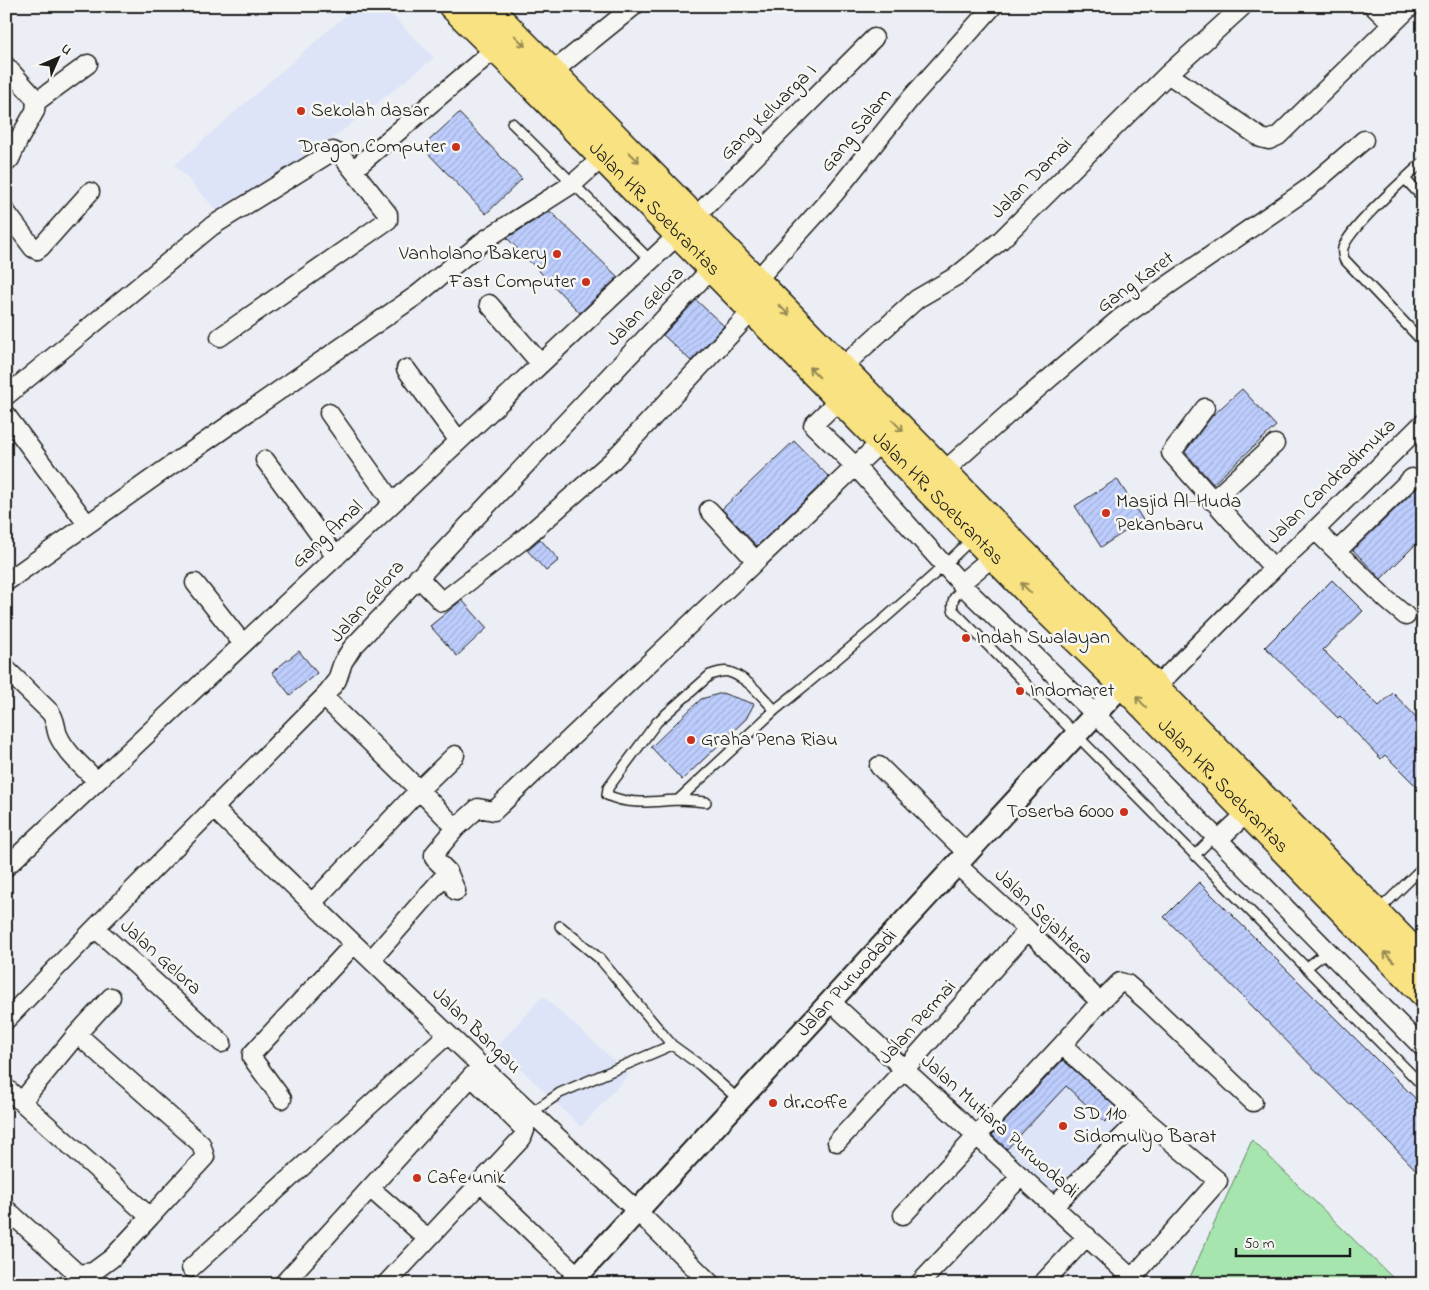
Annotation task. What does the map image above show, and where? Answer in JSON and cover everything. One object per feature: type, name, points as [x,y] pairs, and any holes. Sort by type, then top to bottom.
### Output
[{"type":"main road","name":"Jalan HR. Soebrantas","points":[[453,6],[603,157],[756,282],[1423,961]]},
{"type":"main road","name":"Jalan HR. Soebrantas","points":[[486,6],[551,73],[686,226],[712,268],[1423,992]]},
{"type":"street","points":[[551,73],[634,6]]},
{"type":"street","name":"Gang Salam","points":[[756,282],[835,192],[911,98],[992,6]]},
{"type":"street","name":"Jalan Damai","points":[[841,368],[917,299],[958,275],[1000,240],[1168,74],[1243,6]]},
{"type":"street","points":[[1373,6],[1392,24]]},
{"type":"street","points":[[1168,74],[1261,138],[1269,140],[1278,136],[1410,6]]},
{"type":"street","name":"Gang Keluarga I","points":[[686,226],[874,38]]},
{"type":"street","points":[[352,170],[496,48]]},
{"type":"street","points":[[36,102],[88,64]]},
{"type":"street","points":[[6,66],[33,96],[36,102],[35,111],[10,159],[6,163]]},
{"type":"street","name":"Gang Karet","points":[[943,472],[1119,319],[1306,190],[1364,140]]},
{"type":"street","points":[[6,396],[212,226],[333,151],[341,155],[388,214],[388,220],[220,337]]},
{"type":"street","points":[[6,582],[418,295],[486,239],[574,183],[603,157]]},
{"type":"street","points":[[6,212],[33,248],[37,250],[90,192]]},
{"type":"street","name":"Gang Amal","points":[[6,867],[686,226]]},
{"type":"street","name":"Jalan Gelora","points":[[222,1043],[95,928],[324,697],[336,680],[343,662],[352,648],[712,268]]},
{"type":"street","points":[[489,304],[541,364]]},
{"type":"street","points":[[418,577],[442,602],[520,542],[612,461],[754,310]]},
{"type":"street","points":[[406,369],[459,441]]},
{"type":"street","points":[[840,398],[813,424],[856,467],[962,585],[1095,714],[1423,1048]]},
{"type":"street","points":[[1205,408],[1171,452],[1212,501],[1274,563]]},
{"type":"street","points":[[329,412],[393,503]]},
{"type":"street","points":[[6,414],[88,524]]},
{"type":"street","name":"Jalan Candradimuka","points":[[1154,688],[1274,563],[1315,530],[1423,423]]},
{"type":"street","points":[[456,891],[448,872],[434,858],[434,854],[456,828],[478,808],[494,811],[882,441]]},
{"type":"street","points":[[1212,501],[1275,444]]},
{"type":"street","points":[[265,460],[336,557]]},
{"type":"street","points":[[1337,550],[1412,478]]},
{"type":"street","points":[[709,510],[756,561]]},
{"type":"street","points":[[1315,530],[1386,600],[1406,616]]},
{"type":"street","points":[[962,585],[995,556]]},
{"type":"street","points":[[195,583],[243,644]]},
{"type":"street","points":[[6,668],[50,712],[54,718],[58,736],[76,760],[98,781]]},
{"type":"street","name":"Jalan Purwodadi","points":[[574,1280],[1122,684]]},
{"type":"street","points":[[324,697],[420,790],[456,828]]},
{"type":"street","points":[[312,903],[455,755]]},
{"type":"street","name":"Jalan Sejahtera","points":[[880,766],[1028,930],[1100,1002]]},
{"type":"street","name":"Jalan Bangau","points":[[213,808],[448,1034],[476,1071],[531,1113],[637,1211],[711,1284]]},
{"type":"street","points":[[1216,838],[1248,812]]},
{"type":"street","points":[[371,960],[448,872]]},
{"type":"street","points":[[6,1020],[95,928]]},
{"type":"street","name":"Jalan Permai","points":[[838,1142],[1028,930]]},
{"type":"street","points":[[282,1099],[252,1058],[252,1054],[354,944]]},
{"type":"street","points":[[903,1215],[1120,982],[1127,984],[1253,1102]]},
{"type":"street","points":[[22,1101],[77,1034],[111,997]]},
{"type":"street","name":"Jalan Mutiara Purwodadi","points":[[830,1001],[1135,1281]]},
{"type":"street","points":[[6,1209],[74,1279],[93,1272],[112,1258],[206,1157],[201,1144],[77,1034]]},
{"type":"street","points":[[191,1268],[448,1034]]},
{"type":"street","points":[[1062,1045],[1142,1117],[1218,1181],[1135,1281]]},
{"type":"street","points":[[283,1284],[476,1071],[525,1130],[522,1138],[386,1284]]},
{"type":"street","points":[[6,1088],[150,1217]]},
{"type":"street","points":[[1054,1206],[1142,1117]]},
{"type":"street","points":[[919,1284],[1021,1176]]},
{"type":"street","points":[[480,1182],[574,1280]]},
{"type":"street","points":[[370,1188],[428,1238]]},
{"type":"street","points":[[1042,1284],[1087,1236]]},
{"type":"lane","points":[[512,123],[651,260]]},
{"type":"lane","points":[[1423,162],[1355,229],[1344,246],[1343,252],[1344,259],[1423,342]]},
{"type":"lane","points":[[1406,179],[1423,198]]},
{"type":"lane","points":[[678,800],[775,710],[819,676],[945,565],[975,536]]},
{"type":"lane","points":[[962,585],[953,598],[953,610],[1423,1086]]},
{"type":"lane","points":[[706,802],[678,800],[643,803],[607,795],[608,788],[657,722],[710,675],[728,672],[745,680],[775,710]]},
{"type":"lane","points":[[1195,855],[1216,838]]},
{"type":"lane","points":[[1376,913],[1423,867]]},
{"type":"lane","points":[[560,926],[600,960],[672,1045],[701,1066],[739,1101]]},
{"type":"lane","points":[[1306,968],[1328,951]]},
{"type":"lane","points":[[531,1113],[560,1093],[672,1045]]},
{"type":"shaded area","name":"Sekolah dasar","points":[[356,6],[383,6],[434,58],[294,169],[221,215],[175,165]]},
{"type":"shaded area","points":[[543,996],[629,1074],[581,1127],[497,1046]]},
{"type":"shaded area","name":"SD 110 Sidomulyo Barat","points":[[1066,1054],[1134,1117],[1061,1198],[992,1136]]},
{"type":"green space","points":[[1252,1140],[1399,1284],[1187,1284]]},
{"type":"building","points":[[459,113],[522,179],[486,214],[422,147]]},
{"type":"building","points":[[550,211],[618,277],[580,313],[507,238]]},
{"type":"building","points":[[696,300],[724,326],[691,361],[663,335]]},
{"type":"building","points":[[1242,389],[1276,426],[1213,484],[1185,452],[1213,415]]},
{"type":"building","points":[[794,441],[829,477],[757,546],[722,509]]},
{"type":"building","points":[[1423,476],[1423,537],[1381,579],[1353,550],[1419,486]]},
{"type":"building","points":[[1117,479],[1143,520],[1101,547],[1075,506]]},
{"type":"building","points":[[540,539],[559,560],[546,571],[527,550]]},
{"type":"building","points":[[1332,580],[1363,611],[1323,650],[1379,706],[1393,693],[1423,724],[1423,793],[1385,755],[1381,759],[1340,716],[1338,718],[1265,647]]},
{"type":"building","points":[[462,600],[487,628],[457,656],[430,626]]},
{"type":"building","points":[[299,651],[317,673],[290,695],[272,672]]},
{"type":"building","name":"Graha Pena Riau","points":[[722,693],[754,704],[746,719],[682,780],[651,747],[701,699]]},
{"type":"building","points":[[1199,882],[1423,1106],[1423,1177],[1164,917]]},
{"type":"building","points":[[1063,1060],[1118,1109],[1105,1122],[1066,1086],[1007,1149],[992,1135]]},
{"type":"place","name":"Sekolah dasar","points":[[301,111]]},
{"type":"place","name":"Dragon Computer","points":[[456,147]]},
{"type":"place","name":"Vanholano Bakery","points":[[557,254]]},
{"type":"place","name":"Fast Computer","points":[[586,282]]},
{"type":"place","name":"Masjid Al-Huda Pekanbaru","points":[[1106,513]]},
{"type":"place","name":"Indah Swalayan","points":[[966,638]]},
{"type":"place","name":"Indomaret","points":[[1020,691]]},
{"type":"place","name":"Graha Pena Riau","points":[[691,740]]},
{"type":"place","name":"Toserba 6000","points":[[1124,812]]},
{"type":"place","name":"dr.coffe","points":[[773,1103]]},
{"type":"place","name":"SD 110 Sidomulyo Barat","points":[[1063,1126]]},
{"type":"place","name":"Cafe unik","points":[[417,1178]]}]
